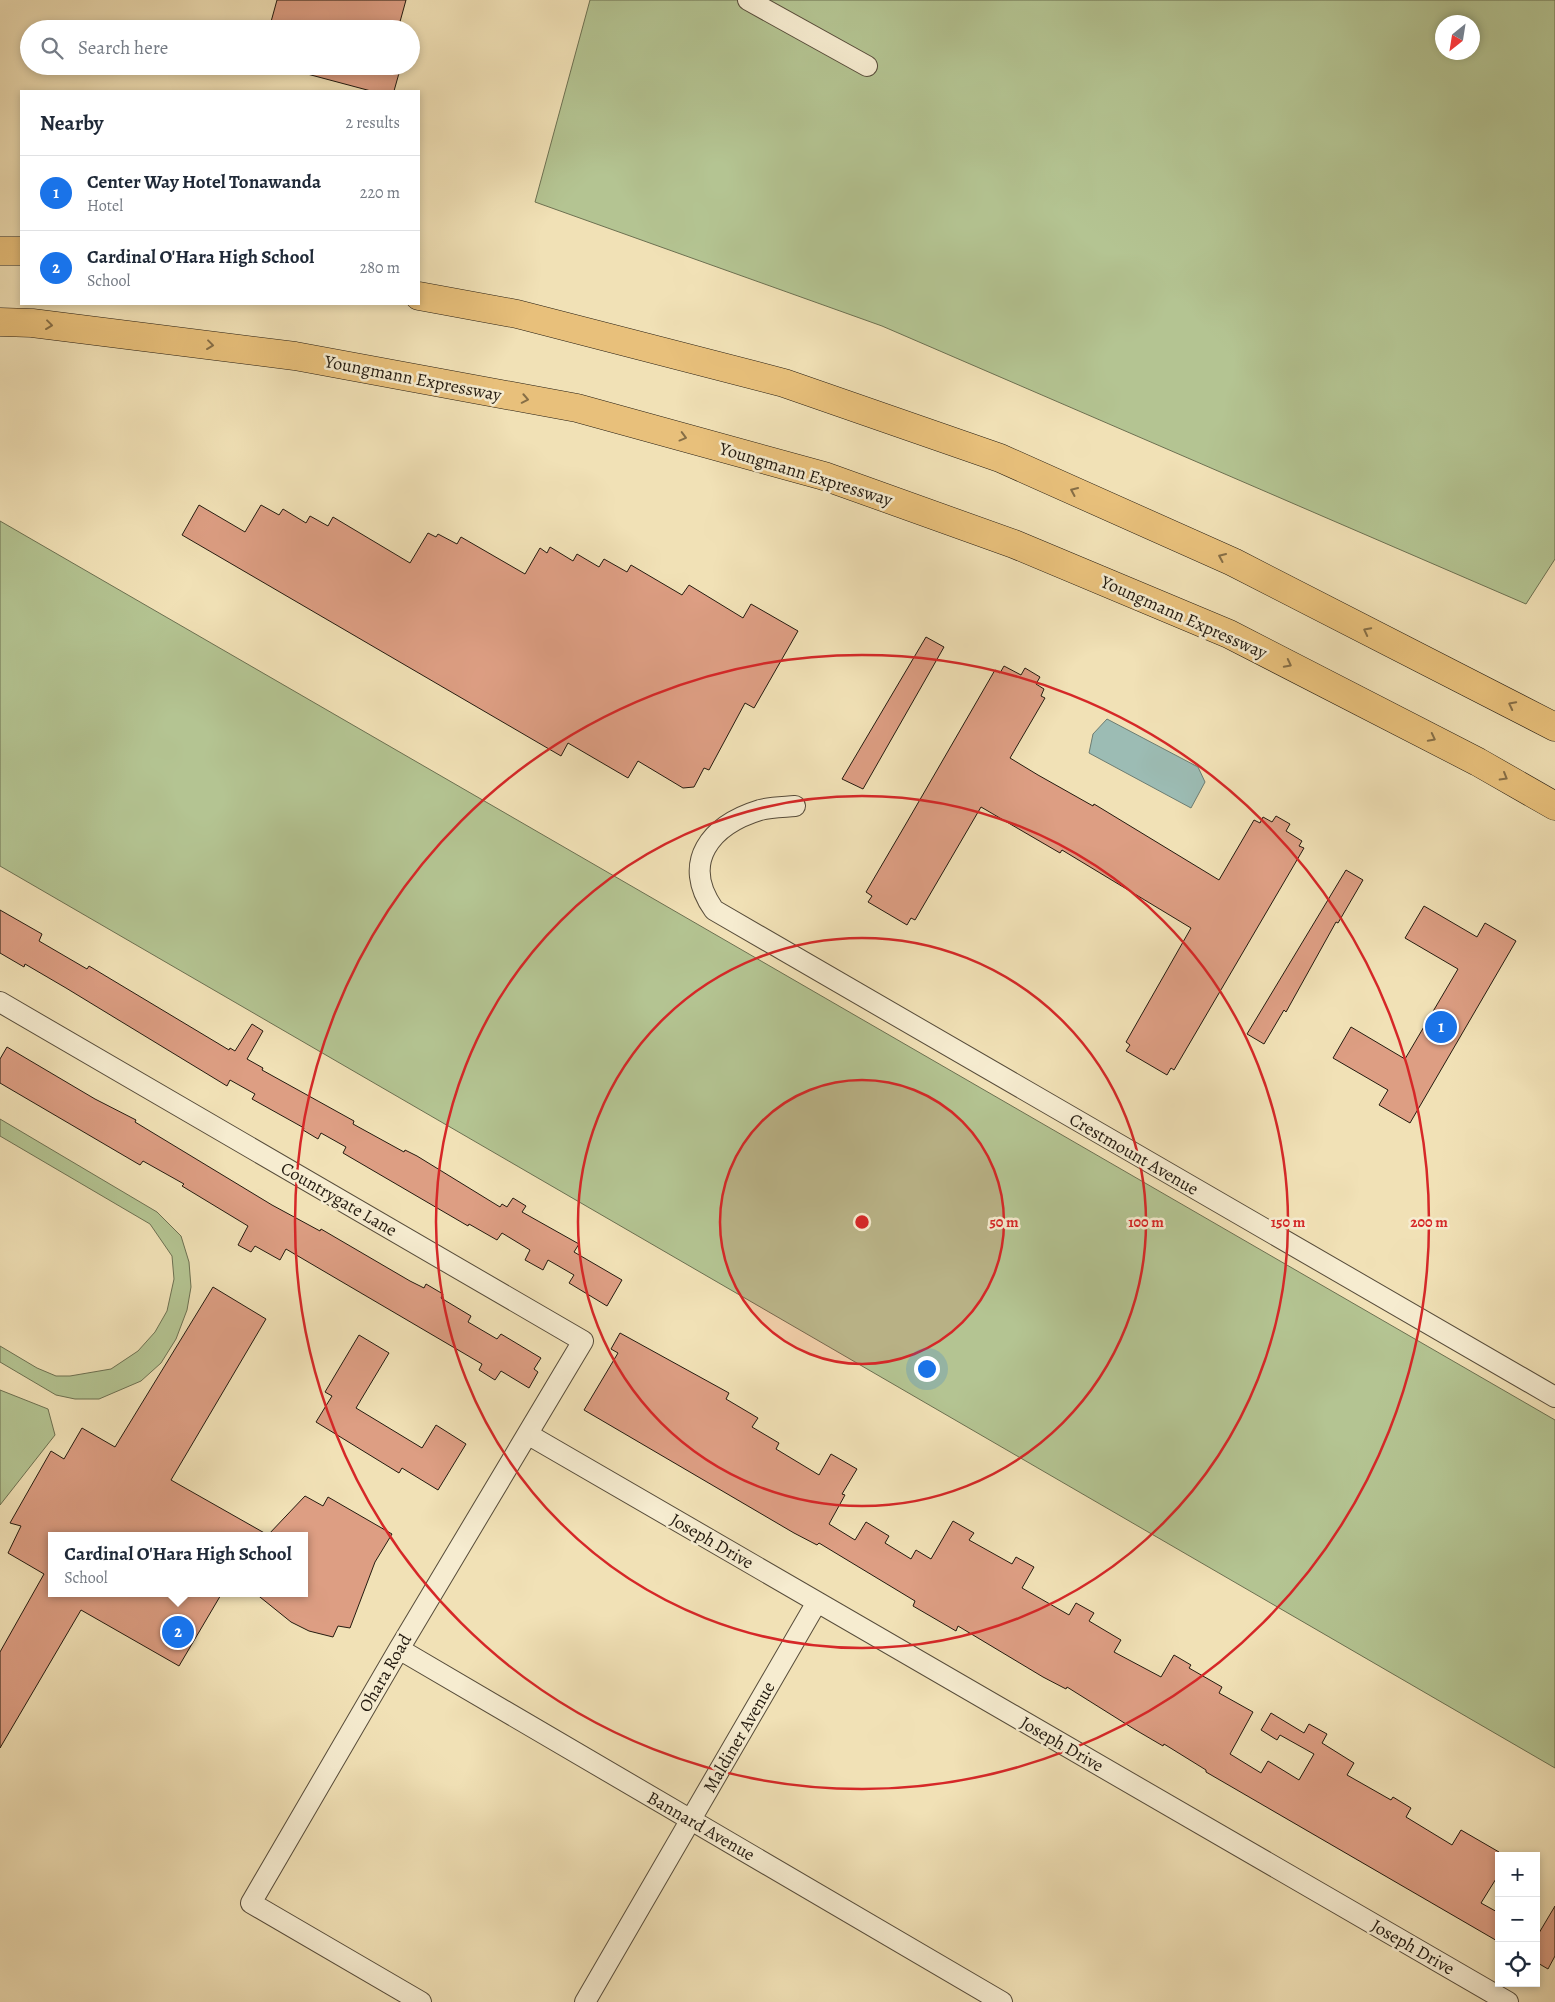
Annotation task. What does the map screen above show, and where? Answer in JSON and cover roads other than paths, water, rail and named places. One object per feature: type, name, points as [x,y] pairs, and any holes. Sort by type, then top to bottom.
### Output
[{"type":"highway","points":[[0,251],[20,251]]},
{"type":"highway","points":[[420,296],[516,314],[784,383],[1000,458],[1233,562],[1555,727]]},
{"type":"highway","name":"Youngmann Expressway","points":[[0,322],[32,323],[295,356],[577,408],[824,476],[1014,544],[1229,634],[1478,762],[1555,806]]},
{"type":"street","points":[[748,0],[867,66]]},
{"type":"street","name":"Crestmount Avenue","points":[[795,806],[762,810],[731,822],[710,840],[702,857],[699,872],[701,889],[714,910],[1555,1397]]},
{"type":"street","name":"Countrygate Lane","points":[[0,1002],[583,1341],[529,1435]]},
{"type":"street","name":"Joseph Drive","points":[[529,1435],[1508,2002]]},
{"type":"street","name":"Ohara Road","points":[[421,2002],[252,1904],[399,1649],[529,1435]]},
{"type":"street","name":"Maldiner Avenue","points":[[585,2002],[817,1602]]},
{"type":"street","name":"Bannard Avenue","points":[[399,1649],[1002,2002]]},
{"type":"water","points":[[1107,719],[1198,767],[1205,782],[1191,808],[1089,753],[1093,734]]},
{"type":"place","name":"Center Way Hotel Tonawanda","points":[[1441,1027]]},
{"type":"place","name":"Cardinal O'Hara High School","points":[[178,1632]]}]
